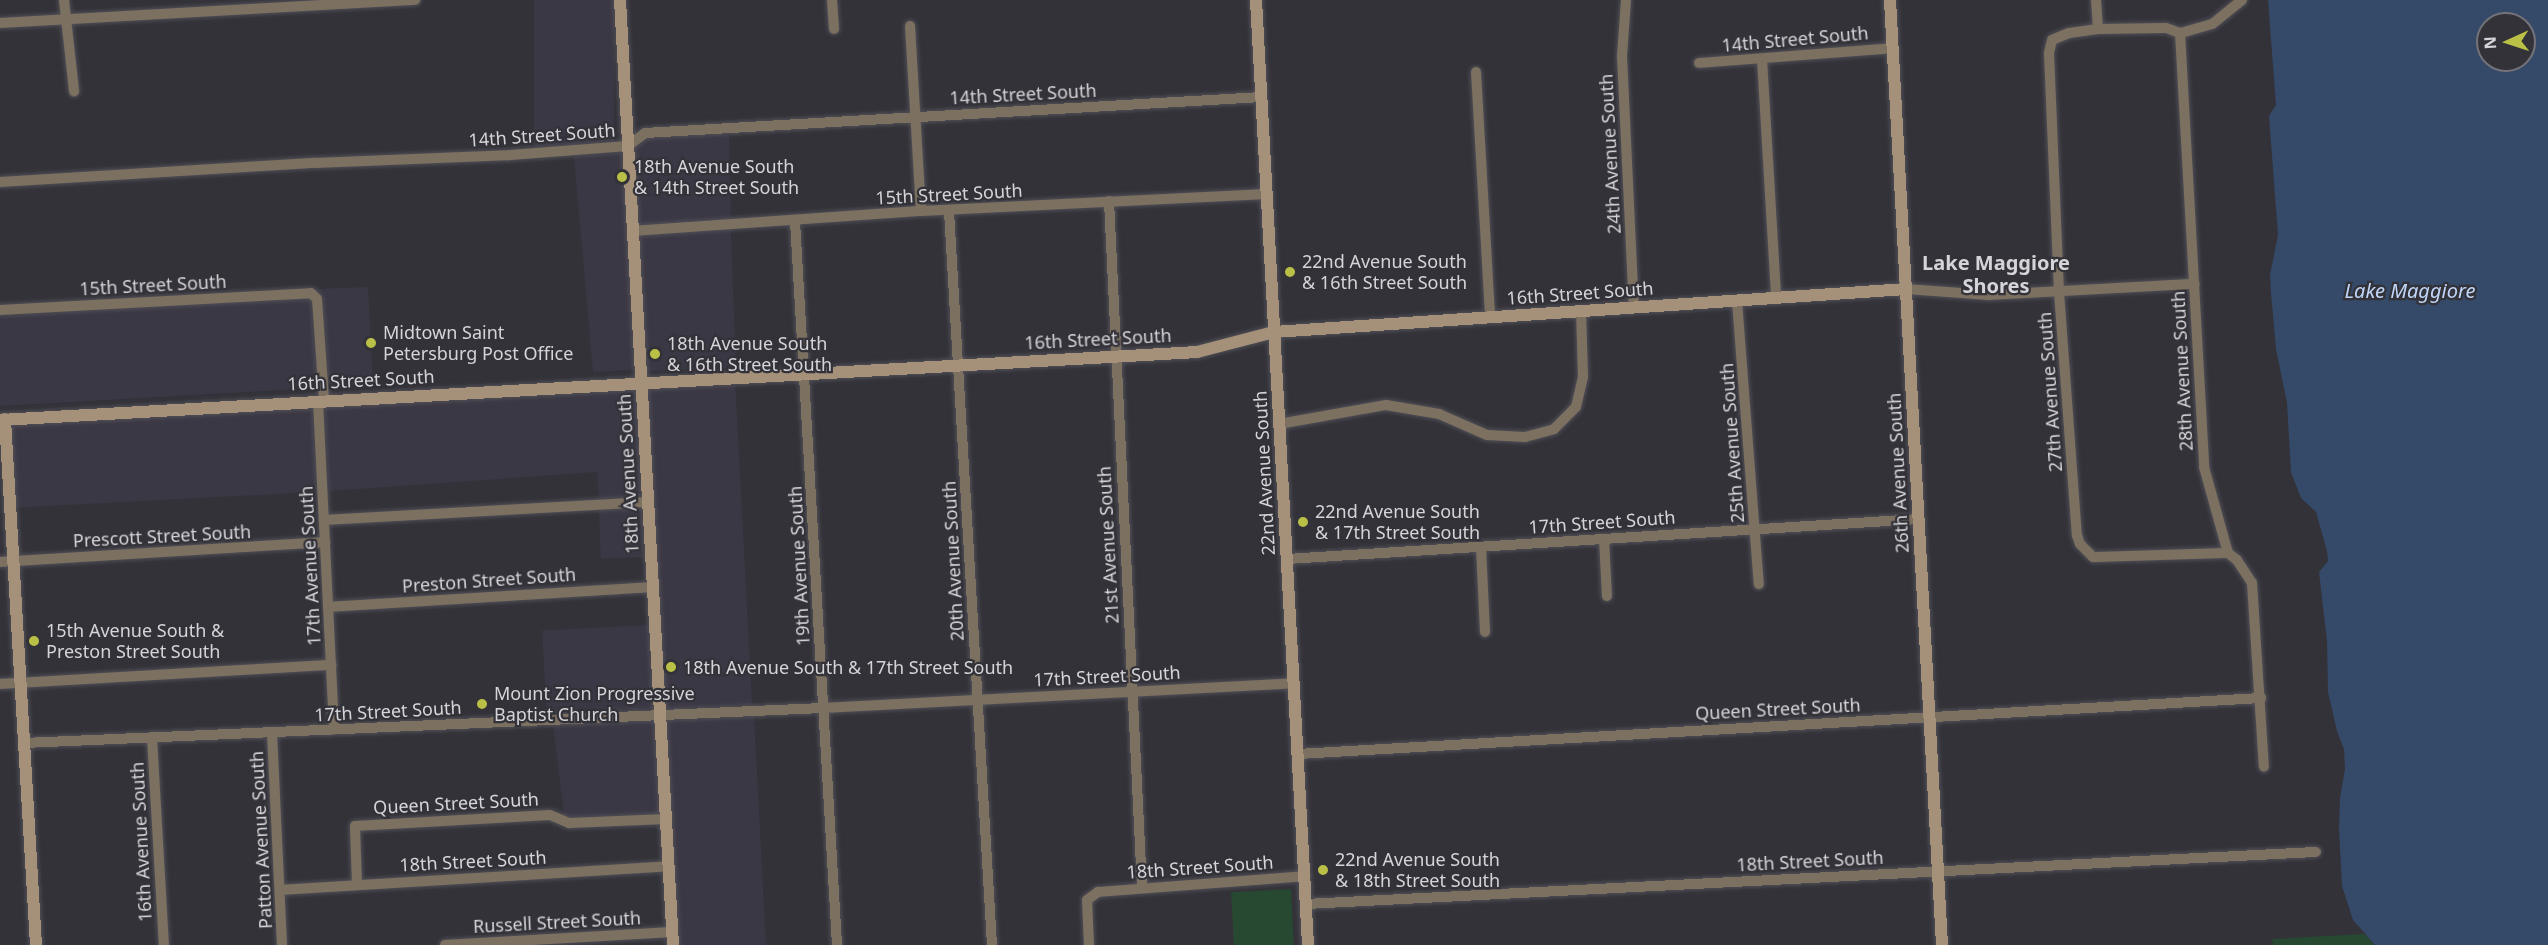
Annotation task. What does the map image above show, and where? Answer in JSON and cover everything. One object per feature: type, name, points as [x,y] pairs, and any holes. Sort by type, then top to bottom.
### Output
[{"type":"street","points":[[64,0],[74,91]]},
{"type":"street","points":[[0,23],[415,0]]},
{"type":"street","name":"18th Avenue South","points":[[620,0],[672,939]]},
{"type":"street","points":[[832,0],[834,29]]},
{"type":"street","name":"22nd Avenue South","points":[[1256,0],[1308,945]]},
{"type":"street","name":"24th Avenue South","points":[[1626,0],[1622,56],[1634,307]]},
{"type":"street","name":"26th Avenue South","points":[[1890,0],[1942,945]]},
{"type":"street","points":[[2096,0],[2098,29],[2166,28],[2180,33],[2212,24],[2242,0]]},
{"type":"street","points":[[910,26],[921,211]]},
{"type":"street","name":"27th Avenue South","points":[[2098,29],[2069,33],[2052,40],[2049,53],[2059,292],[2077,535],[2080,544],[2092,557],[2228,554]]},
{"type":"street","name":"28th Avenue South","points":[[2180,33],[2204,467],[2228,554],[2237,560],[2252,583],[2264,767]]},
{"type":"street","name":"14th Street South","points":[[1699,63],[1893,48]]},
{"type":"street","points":[[1762,59],[1776,298]]},
{"type":"street","points":[[1476,72],[1491,317]]},
{"type":"street","name":"14th Street South","points":[[0,182],[303,164],[510,155],[628,146],[645,133],[1261,97]]},
{"type":"street","name":"15th Street South","points":[[633,231],[921,211],[1267,194]]},
{"type":"street","name":"21st Avenue South","points":[[1109,201],[1142,888]]},
{"type":"street","name":"20th Avenue South","points":[[950,211],[992,945]]},
{"type":"street","name":"19th Avenue South","points":[[795,221],[837,945]]},
{"type":"street","name":"16th Street South","points":[[2,419],[1197,352],[1274,332],[1906,289],[1989,295],[2195,284]]},
{"type":"street","name":"15th Street South","points":[[0,310],[307,293]]},
{"type":"street","name":"17th Avenue South","points":[[307,293],[314,294],[317,299],[334,730]]},
{"type":"street","name":"25th Avenue South","points":[[1737,301],[1759,584]]},
{"type":"street","points":[[1280,424],[1386,405],[1439,414],[1487,435],[1525,436],[1554,429],[1576,407],[1583,377],[1581,311]]},
{"type":"street","points":[[2,419],[6,562],[20,683],[36,945]]},
{"type":"street","points":[[324,520],[647,502]]},
{"type":"street","name":"17th Street South","points":[[1287,559],[1919,519]]},
{"type":"street","points":[[1604,539],[1607,596]]},
{"type":"street","name":"Prescott Street South","points":[[6,562],[325,542]]},
{"type":"street","points":[[1481,547],[1485,632]]},
{"type":"street","name":"Preston Street South","points":[[328,607],[652,587]]},
{"type":"street","points":[[0,684],[331,665]]},
{"type":"street","name":"17th Street South","points":[[24,743],[823,708],[1294,682]]},
{"type":"street","name":"Queen Street South","points":[[1298,754],[2261,698]]},
{"type":"street","name":"Patton Avenue South","points":[[272,733],[282,945]]},
{"type":"street","name":"16th Avenue South","points":[[152,738],[164,945]]},
{"type":"street","name":"Queen Street South","points":[[357,884],[355,826],[550,815],[569,823],[666,819]]},
{"type":"street","name":"18th Street South","points":[[1306,904],[2316,852]]},
{"type":"street","name":"18th Street South","points":[[280,890],[668,866]]},
{"type":"street","name":"18th Street South","points":[[1089,945],[1087,900],[1098,892],[1305,876]]},
{"type":"street","name":"Russell Street South","points":[[445,945],[672,939]]},
{"type":"shaded area","points":[[534,0],[614,0],[614,147],[534,147]]},
{"type":"shaded area","points":[[729,133],[731,219],[638,225],[635,148],[648,138]]},
{"type":"shaded area","points":[[623,152],[634,370],[593,372],[574,156]]},
{"type":"shaded area","points":[[731,230],[736,368],[644,371],[639,233]]},
{"type":"shaded area","points":[[368,287],[373,385],[329,387],[323,298],[313,289]]},
{"type":"shaded area","points":[[306,298],[311,302],[317,388],[0,406],[0,316]]},
{"type":"shaded area","points":[[735,379],[752,705],[664,709],[647,384]]},
{"type":"shaded area","points":[[634,380],[641,497],[599,499],[597,472],[329,491],[324,398]]},
{"type":"shaded area","points":[[312,399],[317,492],[14,508],[9,415]]},
{"type":"shaded area","points":[[642,507],[644,557],[601,558],[599,509]]},
{"type":"shaded area","points":[[648,625],[652,708],[546,713],[542,631]]},
{"type":"shaded area","points":[[754,716],[766,945],[678,945],[666,721]]},
{"type":"shaded area","points":[[654,719],[659,814],[571,817],[564,815],[553,724]]},
{"type":"green space","points":[[1291,889],[1294,945],[1234,945],[1231,892]]},
{"type":"green space","points":[[2364,934],[2375,945],[2273,945],[2272,939]]},
{"type":"water","name":"Lake Maggiore","points":[[2268,0],[2548,0],[2548,945],[2375,945],[2353,920],[2342,886],[2339,829],[2340,798],[2345,769],[2344,749],[2337,731],[2328,692],[2327,641],[2319,572],[2328,561],[2327,551],[2316,512],[2301,498],[2291,472],[2287,403],[2276,349],[2270,275],[2278,235],[2269,116],[2276,105]]},
{"type":"place","name":"18th Avenue South & 14th Street South","points":[[622,177]]},
{"type":"place","name":"22nd Avenue South & 16th Street South","points":[[1290,272]]},
{"type":"place","name":"Midtown Saint Petersburg Post Office","points":[[371,343]]},
{"type":"place","name":"18th Avenue South & 16th Street South","points":[[655,354]]},
{"type":"place","name":"22nd Avenue South & 17th Street South","points":[[1303,522]]},
{"type":"place","name":"15th Avenue South & Preston Street South","points":[[34,641]]},
{"type":"place","name":"18th Avenue South & 17th Street South","points":[[671,667]]},
{"type":"place","name":"Mount Zion Progressive Baptist Church","points":[[482,704]]},
{"type":"place","name":"22nd Avenue South & 18th Street South","points":[[1323,870]]},
{"type":"district","name":"Lake Maggiore Shores","points":[[1996,274]]}]
